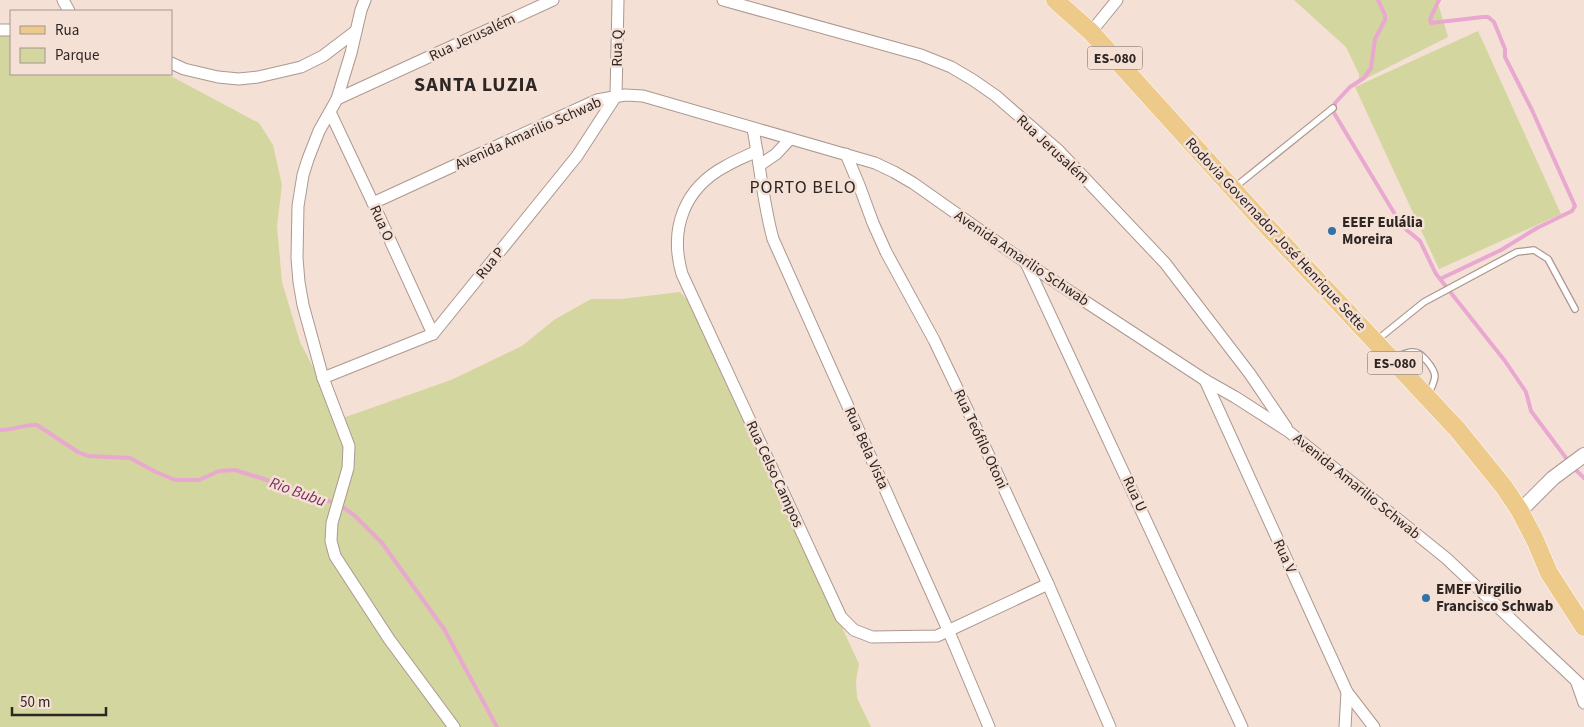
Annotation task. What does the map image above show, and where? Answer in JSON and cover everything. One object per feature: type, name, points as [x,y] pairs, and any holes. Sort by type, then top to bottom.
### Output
[{"type":"main road","name":"Rodovia Governador José Henrique Sette","points":[[1055,0],[1091,32],[1233,189],[1457,429],[1520,511],[1536,540],[1549,572],[1584,627]]},
{"type":"street","points":[[365,0],[337,99],[312,146],[303,175],[298,206],[298,282],[323,378],[349,446],[348,468],[332,523],[331,541],[335,556],[389,638],[454,727]]},
{"type":"street","name":"Rua Jerusalém","points":[[337,99],[553,0]]},
{"type":"street","name":"Rua Q","points":[[616,96],[618,0]]},
{"type":"street","name":"Rua Jerusalém","points":[[723,0],[921,54],[950,67],[996,96],[1059,151],[1165,263],[1250,374],[1288,431]]},
{"type":"street","points":[[1091,32],[1117,0]]},
{"type":"street","points":[[172,63],[184,69],[218,77],[239,79],[258,77],[301,68],[323,56],[356,31]]},
{"type":"street","name":"Avenida Amarilio Schwab","points":[[373,203],[597,100],[616,96],[642,96],[875,162],[913,183],[1025,262],[1205,380],[1288,431],[1446,558],[1581,686]]},
{"type":"street","name":"Rua P","points":[[323,378],[433,334],[577,156],[616,96]]},
{"type":"street","name":"Rua O","points":[[330,112],[433,334]]},
{"type":"street","name":"Rua Bela Vista","points":[[753,128],[760,165],[764,204],[773,239],[949,632],[989,727]]},
{"type":"street","points":[[760,165],[776,154],[790,139]]},
{"type":"street","name":"Rua Celso Campos","points":[[757,152],[713,174],[702,183],[689,200],[680,218],[678,232],[677,246],[682,274],[841,617],[854,630],[872,637],[937,636],[1048,584]]},
{"type":"street","name":"Rua Teófilo Otoni","points":[[846,154],[876,230],[934,340],[1048,584],[1110,727]]},
{"type":"street","name":"Rua U","points":[[1025,262],[1242,727]]},
{"type":"street","name":"Rua V","points":[[1205,380],[1347,692],[1374,727]]},
{"type":"street","points":[[1520,511],[1553,478],[1580,458]]},
{"type":"street","points":[[1581,686],[1584,703]]},
{"type":"street","points":[[1344,727],[1347,692]]},
{"type":"lane","points":[[1233,189],[1333,108]]},
{"type":"lane","points":[[1375,341],[1424,302],[1517,252],[1534,250],[1548,259],[1575,309]]},
{"type":"lane","points":[[1392,359],[1409,352],[1420,354],[1436,375],[1427,397]]},
{"type":"green space","points":[[1294,0],[1437,0],[1448,37],[1359,82],[1359,74],[1346,47]]},
{"type":"green space","points":[[0,28],[10,29],[10,75],[169,75],[259,123],[273,145],[282,185],[277,226],[282,282],[300,342],[340,419],[451,380],[522,346],[554,320],[591,299],[622,299],[680,292],[693,306],[859,664],[856,681],[857,698],[871,727],[0,727]]},
{"type":"green space","points":[[1478,31],[1561,214],[1439,269],[1355,87]]},
{"type":"waterway","points":[[1378,0],[1385,15],[1385,20],[1375,39],[1371,68],[1364,78],[1350,87],[1335,103],[1334,113],[1402,226],[1420,241],[1436,274],[1505,361],[1526,392],[1531,411],[1569,462]]},
{"type":"waterway","points":[[1439,0],[1430,19],[1431,23],[1483,17],[1488,17],[1494,22],[1505,49],[1505,57],[1532,110],[1575,206],[1572,211],[1537,228],[1501,250],[1440,279]]},
{"type":"waterway","name":"Rio Bubu","points":[[0,430],[37,425],[78,452],[88,456],[130,458],[175,480],[199,480],[219,471],[235,470],[267,480],[286,490],[320,497],[344,508],[354,515],[382,543],[444,629],[497,727]]},
{"type":"waterway","points":[[1574,468],[1584,478]]},
{"type":"place","name":"EEEF Eulália Moreira","points":[[1332,231]]},
{"type":"place","name":"EMEF Virgilio Francisco Schwab","points":[[1426,598]]},
{"type":"district","name":"SANTA LUZIA","points":[[476,84]]},
{"type":"district","name":"PORTO BELO","points":[[803,187]]}]
